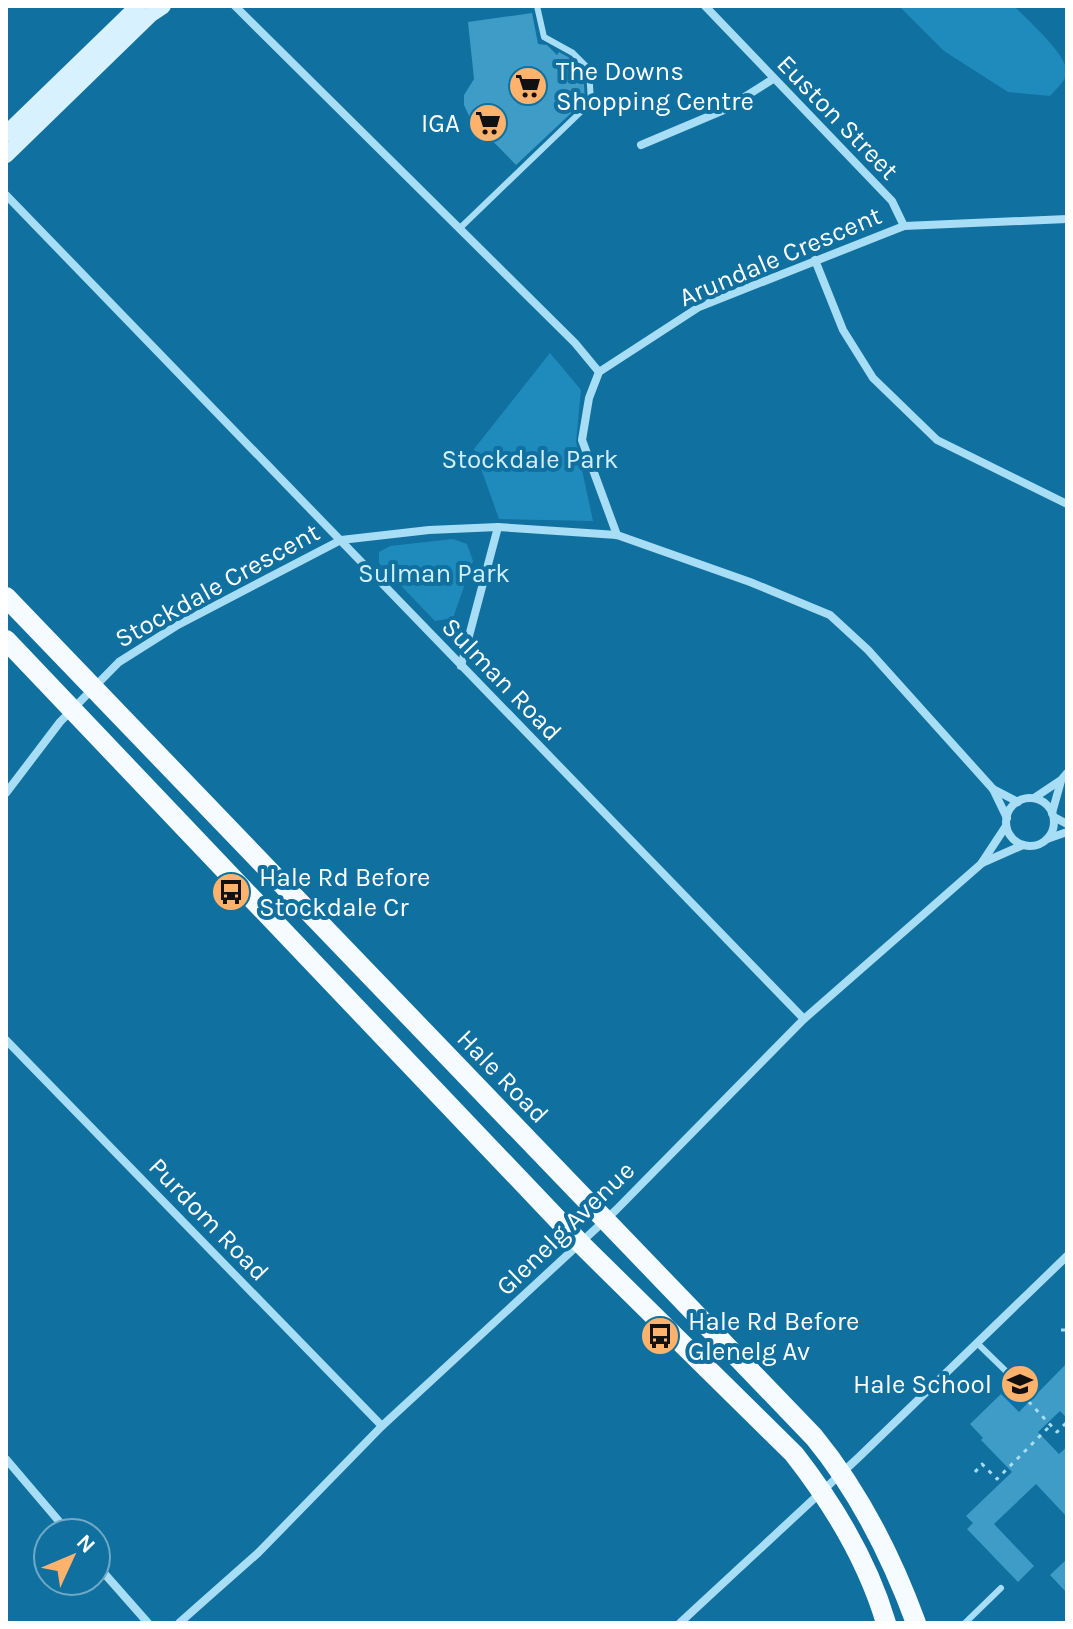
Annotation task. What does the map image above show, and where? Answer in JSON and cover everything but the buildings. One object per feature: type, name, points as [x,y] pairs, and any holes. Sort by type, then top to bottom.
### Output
[{"type":"main road","points":[[6,134],[138,6]]},
{"type":"main road","points":[[6,155],[151,14],[163,6]]},
{"type":"main road","name":"Hale Road","points":[[6,597],[814,1437],[843,1472],[884,1543],[916,1623]]},
{"type":"main road","points":[[6,640],[580,1243],[794,1454],[822,1490],[859,1557],[886,1623]]},
{"type":"street","name":"Euston Street","points":[[705,6],[892,201],[904,226]]},
{"type":"street","points":[[235,7],[575,343],[599,372],[589,398],[582,440],[617,535]]},
{"type":"street","points":[[641,145],[724,110],[773,79]]},
{"type":"street","name":"Sulman Road","points":[[6,195],[804,1019]]},
{"type":"street","name":"Arundale Crescent","points":[[599,372],[699,307],[904,226],[1067,219]]},
{"type":"street","points":[[815,260],[843,330],[873,378],[937,440],[1067,504]]},
{"type":"street","points":[[461,666],[498,527]]},
{"type":"street","name":"Stockdale Crescent","points":[[6,793],[14,779],[73,709],[119,662],[176,626],[341,540],[429,530],[498,527],[617,535],[750,582],[830,615],[868,650],[993,789],[1006,822]]},
{"type":"street","points":[[1018,802],[1034,798],[1064,777]]},
{"type":"street","points":[[1047,839],[1054,826],[1053,815],[1064,777]]},
{"type":"street","name":"Stockdale Crescent","points":[[993,789],[1018,802]]},
{"type":"street","points":[[1034,798],[1043,802],[1053,815],[1067,824]]},
{"type":"street","name":"Glenelg Avenue","points":[[981,864],[1011,808],[1018,802]]},
{"type":"street","points":[[1006,822],[1011,836],[1023,845]]},
{"type":"street","points":[[1047,839],[1067,832]]},
{"type":"street","name":"Glenelg Avenue","points":[[179,1623],[258,1553],[382,1426],[605,1220],[804,1019],[981,864],[1023,845],[1038,845],[1047,839]]},
{"type":"street","name":"Purdom Road","points":[[6,1040],[382,1426]]},
{"type":"street","points":[[6,1055],[16,1050]]},
{"type":"street","points":[[680,1623],[843,1472],[1067,1256]]},
{"type":"street","points":[[6,1459],[55,1517]]},
{"type":"street","points":[[112,1582],[148,1623]]},
{"type":"lane","points":[[459,229],[591,102],[589,69],[573,53],[544,37],[537,6]]},
{"type":"lane","points":[[977,1343],[1012,1380]]},
{"type":"lane","points":[[965,1623],[1001,1588]]},
{"type":"path","points":[[1061,1330],[1067,1330]]},
{"type":"path","points":[[1012,1380],[1057,1432],[1067,1422]]},
{"type":"path","points":[[975,1472],[982,1464],[997,1479],[1051,1425]]},
{"type":"green space","points":[[899,6],[1014,6],[1056,50],[1063,60],[1066,76],[1050,96],[1008,92],[944,51]]},
{"type":"green space","name":"Stockdale Park","points":[[550,353],[581,390],[576,442],[593,521],[499,519],[474,449]]},
{"type":"green space","name":"Sulman Park","points":[[453,539],[467,544],[473,561],[453,618],[435,621],[379,563],[379,552],[390,546]]},
{"type":"place","name":"The Downs Shopping Centre","points":[[528,86]]},
{"type":"place","name":"IGA","points":[[488,123]]},
{"type":"place","name":"Hale Rd Before Stockdale Cr","points":[[231,892]]},
{"type":"place","name":"Hale Rd Before Glenelg Av","points":[[660,1336]]},
{"type":"place","name":"Hale School","points":[[1020,1384]]}]
